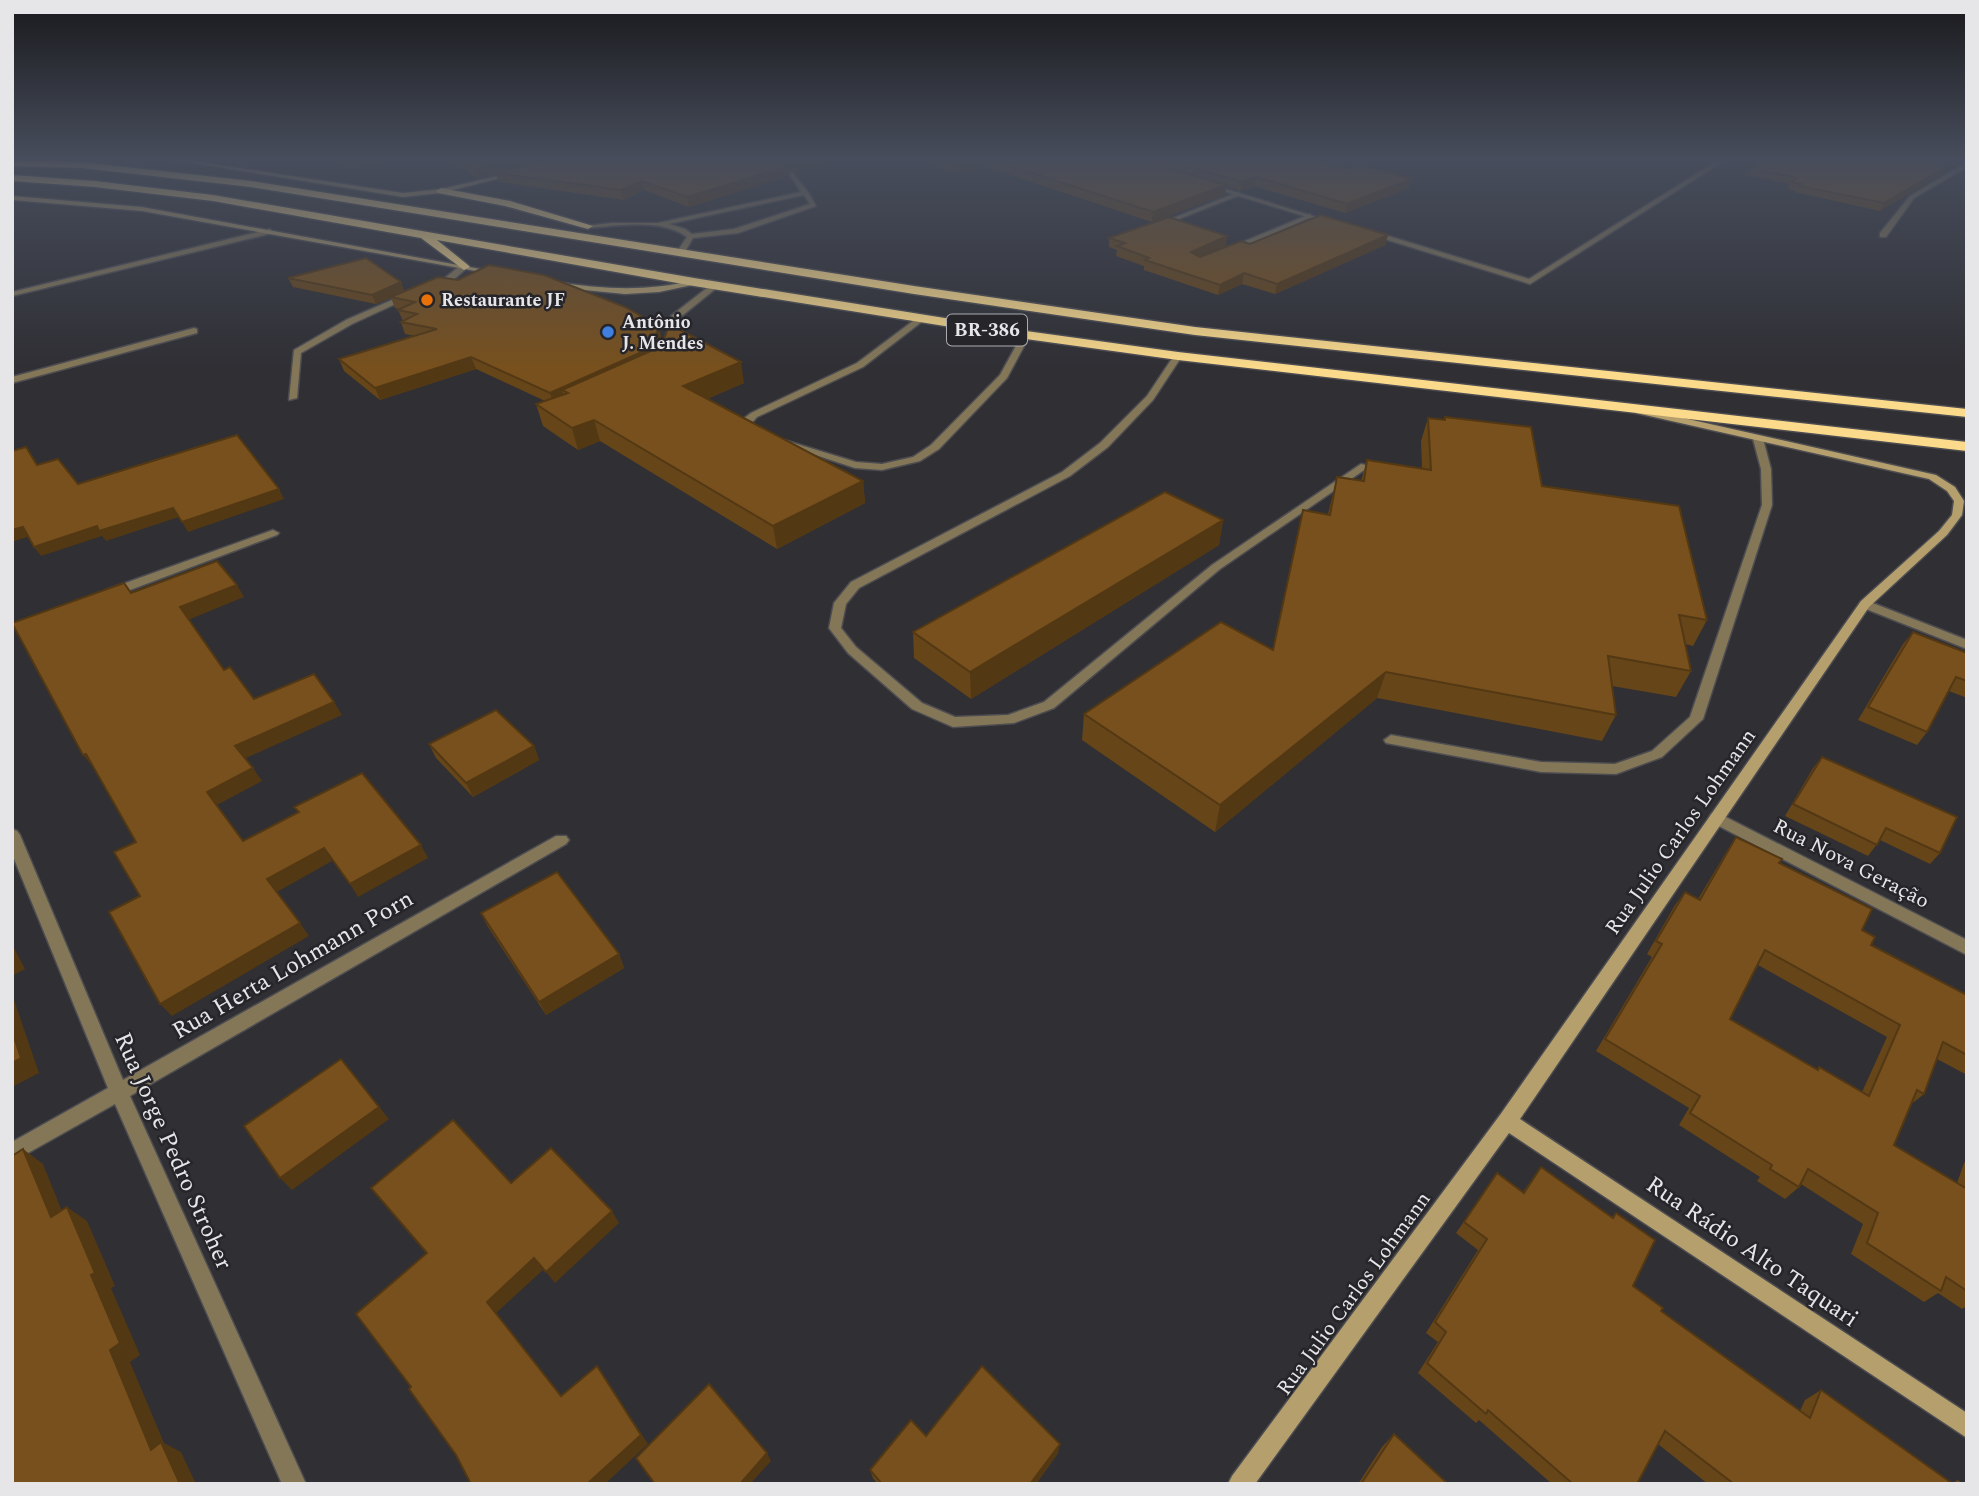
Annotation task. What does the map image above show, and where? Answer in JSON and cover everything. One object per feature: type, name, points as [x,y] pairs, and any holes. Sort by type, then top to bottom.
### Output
[{"type":"highway","name":"BR-386","points":[[391,229],[715,286],[1026,335],[1178,356],[1967,447]]},
{"type":"highway","name":"BR-386","points":[[530,229],[914,290],[1195,331],[1967,412]]},
{"type":"highway","points":[[598,229],[680,253]]},
{"type":"highway","points":[[421,234],[464,267]]},
{"type":"street","points":[[257,229],[504,275]]},
{"type":"street","points":[[679,229],[691,236],[743,229]]},
{"type":"street","points":[[1222,253],[1280,229]]},
{"type":"street","points":[[1362,231],[1530,282],[1614,229]]},
{"type":"street","points":[[1883,235],[1888,229]]},
{"type":"street","points":[[12,294],[270,231]]},
{"type":"street","points":[[680,253],[691,236]]},
{"type":"street","points":[[292,398],[297,352],[349,322],[449,279],[464,267]]},
{"type":"street","points":[[545,282],[629,294],[673,289],[694,282]]},
{"type":"street","points":[[663,355],[674,318],[715,286]]},
{"type":"street","points":[[761,436],[748,432],[744,427],[745,422],[860,365],[920,320]]},
{"type":"street","points":[[12,380],[194,331]]},
{"type":"street","points":[[775,440],[855,465],[881,467],[916,459],[935,447],[1004,376],[1026,335]]},
{"type":"street","points":[[1178,356],[1150,398],[1104,445],[1066,474],[855,585],[840,603],[835,628],[852,650],[917,706],[953,722],[1009,720],[1049,705],[1216,567],[1365,466]]},
{"type":"street","name":"Rua Julio Carlos Lohmann","points":[[1240,1484],[1507,1121],[1865,604],[1943,533],[1957,515],[1959,501],[1951,489],[1932,477],[1624,408]]},
{"type":"street","points":[[1391,740],[1541,767],[1616,769],[1657,754],[1696,719],[1763,518],[1767,505],[1767,484],[1758,439]]},
{"type":"street","points":[[103,595],[273,533]]},
{"type":"street","points":[[1865,604],[1967,645]]},
{"type":"street","name":"Rua Nova Geração","points":[[1716,818],[1967,947]]},
{"type":"street","name":"Rua Jorge Pedro Stroher","points":[[12,835],[119,1092],[294,1484]]},
{"type":"street","name":"Rua Herta Lohmann Porn","points":[[12,1153],[561,840]]},
{"type":"street","name":"Rua Rádio Alto Taquari","points":[[1507,1121],[1967,1427]]},
{"type":"building","points":[[1135,229],[1205,229],[1227,236],[1191,252],[1200,257],[1241,241],[1250,244],[1287,229],[1367,229],[1388,235],[1277,284],[1244,273],[1220,285],[1145,260],[1149,258],[1117,246],[1125,243],[1109,238]]},
{"type":"building","points":[[366,258],[401,282],[372,295],[288,278]]},
{"type":"building","points":[[489,265],[544,275],[625,307],[659,326],[654,341],[644,351],[550,393],[471,357],[375,388],[339,359],[437,329],[401,322],[417,314],[398,310],[415,302],[391,297],[438,277],[458,280]]},
{"type":"building","points":[[669,324],[741,362],[683,386],[863,481],[773,526],[594,420],[572,428],[536,404],[568,393],[562,390],[651,351],[665,337]]},
{"type":"building","points":[[1445,417],[1531,427],[1542,486],[1679,506],[1707,620],[1679,615],[1691,671],[1608,656],[1616,715],[1386,672],[1220,805],[1084,714],[1221,622],[1273,650],[1303,510],[1330,515],[1337,477],[1364,481],[1367,460],[1431,470],[1428,418],[1445,420]]},
{"type":"building","points":[[237,435],[279,489],[182,522],[173,508],[99,531],[97,526],[34,547],[23,527],[12,530],[12,451],[26,447],[37,465],[58,459],[78,484]]},
{"type":"building","points":[[1165,492],[1223,520],[970,672],[913,632]]},
{"type":"building","points":[[217,561],[237,585],[180,607],[224,670],[230,667],[254,699],[314,674],[334,702],[235,746],[253,768],[207,792],[243,841],[299,812],[294,807],[362,773],[421,845],[350,884],[324,848],[267,879],[300,923],[160,1004],[109,912],[140,896],[114,852],[136,842],[86,754],[83,755],[12,623],[124,583],[131,593]]},
{"type":"building","points":[[1913,632],[1967,653],[1967,681],[1956,677],[1927,732],[1868,707]]},
{"type":"building","points":[[496,710],[534,746],[466,783],[429,744]]},
{"type":"building","points":[[1822,757],[1957,817],[1940,853],[1886,828],[1877,845],[1793,804]]},
{"type":"building","points":[[1736,837],[1782,859],[1779,863],[1872,909],[1862,930],[1875,937],[1871,945],[1967,995],[1967,1055],[1943,1042],[1924,1094],[1917,1090],[1894,1145],[1967,1189],[1967,1291],[1946,1277],[1941,1291],[1867,1243],[1878,1213],[1808,1169],[1799,1187],[1770,1169],[1772,1165],[1690,1113],[1700,1096],[1605,1039],[1662,944],[1656,941],[1685,892],[1700,900]],"holes":[[[1765,950],[1900,1025],[1869,1096],[1730,1019]]]},
{"type":"building","points":[[557,872],[619,954],[539,1002],[481,913]]},
{"type":"building","points":[[12,1031],[21,1058],[12,1063]]},
{"type":"building","points":[[341,1059],[379,1107],[280,1178],[244,1126]]},
{"type":"building","points":[[453,1120],[511,1183],[551,1148],[612,1211],[546,1272],[534,1258],[487,1302],[561,1396],[597,1366],[641,1435],[587,1484],[471,1484],[456,1455],[409,1389],[411,1387],[356,1314],[427,1253],[371,1188]]},
{"type":"building","points":[[23,1149],[51,1217],[67,1207],[95,1273],[91,1275],[120,1343],[110,1350],[151,1450],[161,1442],[180,1484],[12,1484],[12,1156]]},
{"type":"building","points":[[1541,1167],[1613,1218],[1616,1213],[1655,1240],[1633,1286],[1663,1308],[1661,1311],[1810,1418],[1821,1390],[1953,1484],[1734,1484],[1665,1431],[1637,1484],[1573,1484],[1488,1410],[1486,1414],[1427,1363],[1446,1332],[1435,1322],[1487,1239],[1464,1222],[1497,1173],[1524,1193]]},
{"type":"building","points":[[982,1366],[1060,1444],[1030,1484],[882,1484],[870,1470],[911,1420],[926,1436]]},
{"type":"building","points":[[709,1384],[767,1453],[740,1484],[655,1484],[636,1458]]},
{"type":"building","points":[[1394,1434],[1448,1484],[1361,1484]]},
{"type":"place","name":"Restaurante JF","points":[[427,300]]},
{"type":"place","name":"Antônio J. Mendes","points":[[608,332]]}]
